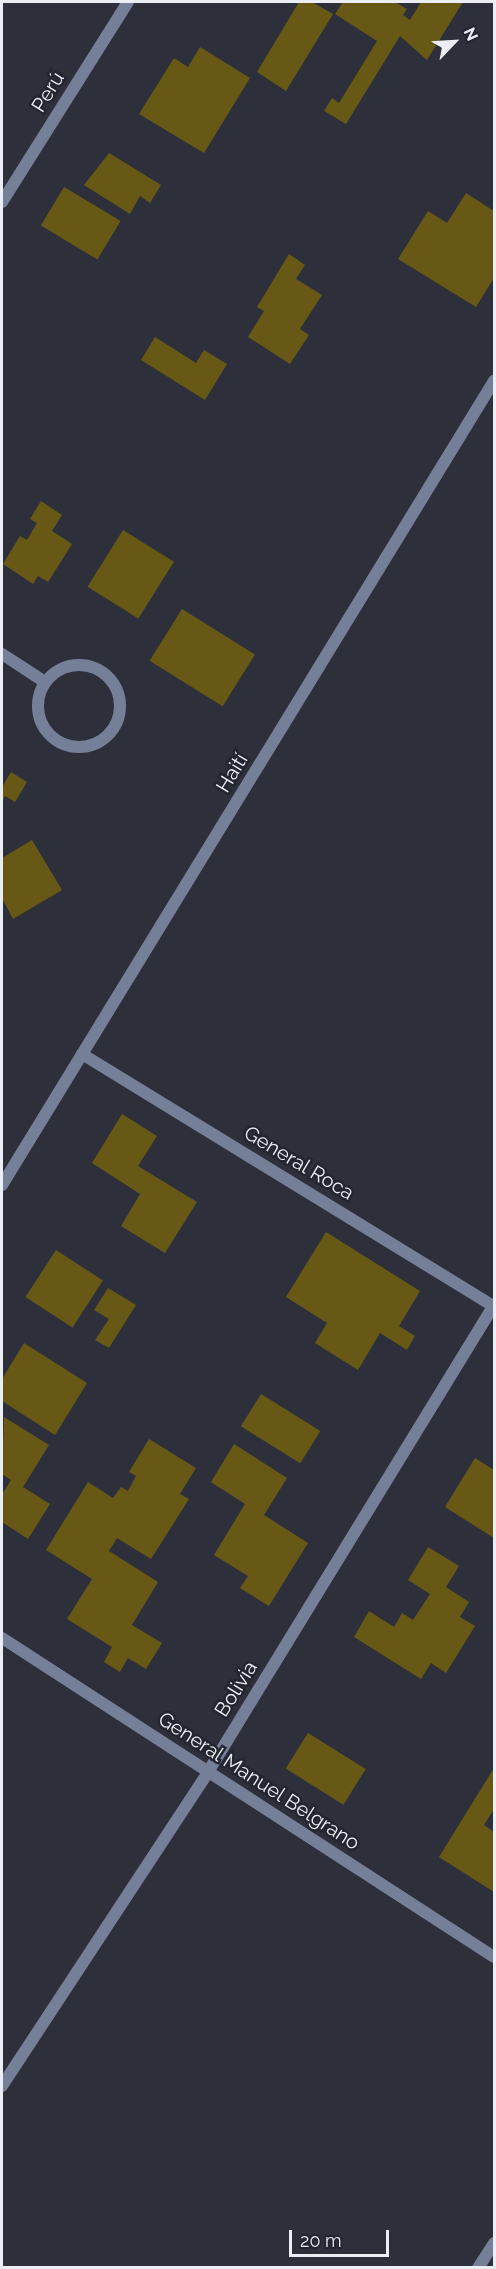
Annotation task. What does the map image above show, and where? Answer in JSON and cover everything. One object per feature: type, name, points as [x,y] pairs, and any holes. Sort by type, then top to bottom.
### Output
[{"type":"street","name":"Perú","points":[[2,202],[128,2]]},
{"type":"street","name":"Haití","points":[[2,1185],[495,381]]},
{"type":"street","points":[[2,654],[45,681]]},
{"type":"street","points":[[68,666],[95,667],[115,686],[120,712],[115,726],[96,744],[57,741],[40,720],[45,681],[68,666]]},
{"type":"street","name":"General Roca","points":[[82,1054],[494,1306]]},
{"type":"street","name":"Bolivia","points":[[2,2086],[208,1772],[494,1306]]},
{"type":"street","name":"General Manuel Belgrano","points":[[2,1638],[495,1958]]},
{"type":"street","points":[[478,2268],[495,2243]]},
{"type":"building","points":[[299,2],[312,2],[333,14],[286,91],[257,72]]},
{"type":"building","points":[[343,2],[395,2],[407,9],[403,15],[410,20],[421,2],[463,2],[427,60],[400,36],[346,124],[324,111],[332,98],[339,103],[377,41],[335,14]]},
{"type":"building","points":[[200,47],[250,78],[204,153],[139,114],[174,58],[188,67]]},
{"type":"building","points":[[109,153],[161,185],[150,203],[140,196],[130,214],[84,185]]},
{"type":"building","points":[[64,187],[121,221],[97,260],[41,226]]},
{"type":"building","points":[[466,193],[494,211],[494,278],[476,307],[398,259],[428,211],[447,223]]},
{"type":"building","points":[[289,254],[305,265],[296,279],[322,295],[300,329],[309,335],[290,364],[248,337],[264,311],[257,307]]},
{"type":"building","points":[[155,337],[196,363],[204,350],[227,364],[205,400],[141,360]]},
{"type":"building","points":[[41,501],[62,515],[52,531],[72,544],[48,582],[38,576],[33,584],[3,564],[20,536],[27,540],[37,523],[30,519]]},
{"type":"building","points":[[123,530],[174,562],[138,619],[87,587]]},
{"type":"building","points":[[182,609],[255,655],[223,706],[150,661]]},
{"type":"building","points":[[11,772],[27,782],[15,802],[5,796],[2,802],[2,787]]},
{"type":"building","points":[[32,840],[62,890],[13,919],[2,898],[2,858]]},
{"type":"building","points":[[122,1114],[157,1136],[138,1166],[197,1202],[165,1253],[121,1226],[140,1194],[92,1163]]},
{"type":"building","points":[[326,1232],[420,1291],[399,1326],[415,1336],[407,1350],[380,1333],[358,1370],[315,1343],[327,1323],[286,1297]]},
{"type":"building","points":[[56,1250],[103,1280],[72,1327],[26,1297]]},
{"type":"building","points":[[108,1288],[136,1305],[109,1348],[95,1340],[109,1319],[94,1310]]},
{"type":"building","points":[[24,1343],[87,1383],[55,1435],[2,1401],[2,1379]]},
{"type":"building","points":[[261,1394],[320,1431],[300,1463],[241,1426]]},
{"type":"building","points":[[4,1417],[49,1445],[23,1487],[50,1504],[28,1539],[2,1522],[2,1494],[11,1480],[2,1474]]},
{"type":"building","points":[[149,1439],[196,1468],[180,1494],[189,1499],[151,1559],[117,1538],[109,1551],[158,1582],[132,1625],[162,1643],[146,1669],[128,1658],[120,1672],[104,1662],[112,1647],[67,1619],[92,1579],[46,1550],[88,1482],[113,1498],[121,1487],[128,1491],[136,1476],[129,1472]]},
{"type":"building","points":[[234,1444],[287,1478],[264,1515],[308,1543],[269,1606],[240,1588],[248,1576],[214,1555],[245,1504],[211,1482]]},
{"type":"building","points":[[475,1458],[494,1470],[494,1538],[445,1507]]},
{"type":"building","points":[[428,1547],[459,1566],[446,1587],[469,1602],[460,1617],[475,1626],[446,1673],[431,1663],[421,1679],[354,1637],[369,1611],[394,1627],[402,1613],[413,1620],[430,1594],[408,1580]]},
{"type":"building","points":[[308,1733],[366,1769],[343,1805],[286,1769]]},
{"type":"building","points":[[494,1768],[494,1809],[484,1825],[494,1832],[494,1892],[439,1857]]}]
